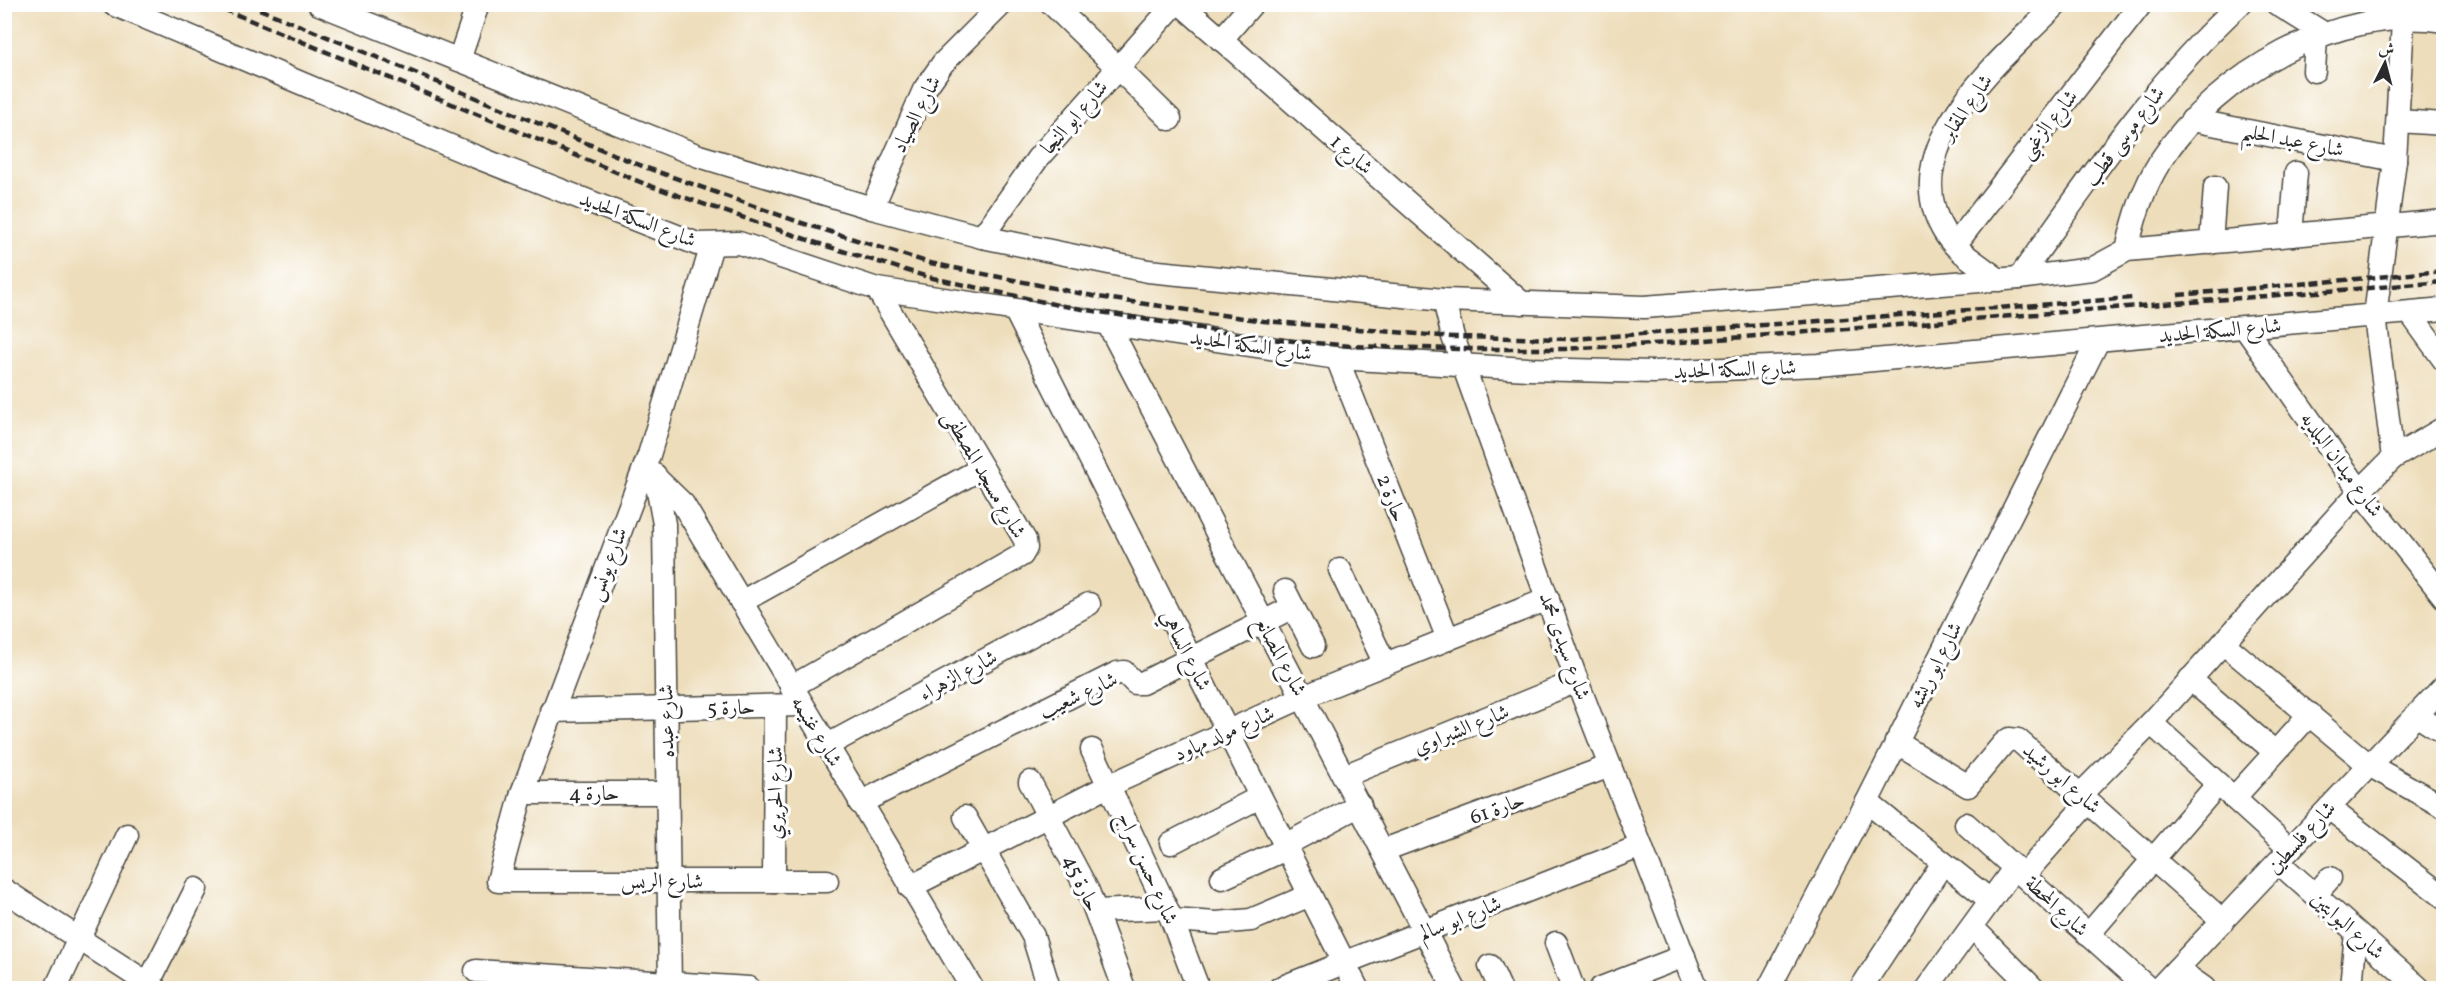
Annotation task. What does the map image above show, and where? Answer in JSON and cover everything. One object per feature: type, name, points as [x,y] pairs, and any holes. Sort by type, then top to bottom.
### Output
[{"type":"street","name":"شارع السكة الحديد","points":[[113,4],[486,160],[697,244],[739,243],[877,289],[1337,358],[1654,372],[1818,365],[2444,309]]},
{"type":"street","points":[[319,4],[699,156],[872,208],[982,237],[1148,271],[1444,300],[1644,307],[2009,279],[2092,269],[2127,250],[2444,221]]},
{"type":"street","points":[[459,60],[478,4]]},
{"type":"street","name":"شارع الصياد","points":[[872,208],[924,90],[943,63],[1002,4]]},
{"type":"street","points":[[1052,4],[1170,119]]},
{"type":"street","name":"شارع ابو النجا","points":[[982,237],[1038,158],[1175,4]]},
{"type":"street","name":"شارع 1","points":[[1181,4],[1522,303]]},
{"type":"street","points":[[1221,40],[1252,4]]},
{"type":"street","name":"شارع المقابر","points":[[2009,279],[1955,245],[1947,236],[1937,215],[1933,192],[1933,169],[1938,147],[1948,126],[1967,97],[2057,4]]},
{"type":"street","name":"شارع الزغبى","points":[[1955,245],[2141,4]]},
{"type":"street","name":"شارع موسى قطب","points":[[2009,279],[2167,79],[2205,36],[2240,4]]},
{"type":"street","points":[[2277,4],[2318,33]]},
{"type":"street","points":[[2314,71],[2318,33],[2315,4]]},
{"type":"street","points":[[2127,250],[2146,187],[2161,160],[2192,120],[2229,86],[2318,33],[2404,12],[2444,21]]},
{"type":"street","points":[[2393,458],[2375,316],[2395,160],[2404,12]]},
{"type":"street","name":"شارع عبد الحليم","points":[[2192,120],[2395,160]]},
{"type":"street","points":[[2398,121],[2444,124]]},
{"type":"street","points":[[2291,235],[2296,173]]},
{"type":"street","points":[[2211,243],[2215,187]]},
{"type":"street","name":"شارع يونس","points":[[498,881],[522,793],[551,711],[649,455],[712,245]]},
{"type":"street","name":"شارع مسجد المصطفى","points":[[797,696],[1022,555],[1026,548],[1025,540],[877,289]]},
{"type":"street","name":"شارع سيدى محمد","points":[[1444,300],[1463,365],[1577,681],[1696,988]]},
{"type":"street","name":"شارع الساهي","points":[[1015,310],[1357,988]]},
{"type":"street","points":[[2410,313],[2444,360]]},
{"type":"street","name":"شارع المصانع","points":[[1108,324],[1454,988]]},
{"type":"street","name":"شارع ميدان البلديه","points":[[2245,328],[2360,491],[2440,584]]},
{"type":"street","name":"شارع ابو ريشه","points":[[1769,988],[1867,802],[2098,341]]},
{"type":"street","name":"حارة 2","points":[[1337,358],[1448,639]]},
{"type":"street","points":[[1927,988],[1990,900],[2019,871],[2360,491],[2393,458],[2444,428]]},
{"type":"street","name":"شارع عبده","points":[[649,455],[656,478],[664,524],[670,986]]},
{"type":"street","points":[[741,602],[982,468]]},
{"type":"street","name":"شارع غنيمه","points":[[656,478],[683,504],[972,988]]},
{"type":"street","points":[[1340,570],[1385,664]]},
{"type":"street","name":"شارع شعيب","points":[[860,803],[1117,673],[1124,672],[1136,683],[1142,683],[1263,622],[1289,599],[1313,646]]},
{"type":"street","name":"شارع مولد مهاود","points":[[910,887],[1110,785],[1303,697],[1548,599]]},
{"type":"street","name":"شارع الزهراء","points":[[826,746],[1089,604]]},
{"type":"street","points":[[2223,643],[2369,765],[2444,807]]},
{"type":"street","points":[[2190,679],[2275,752]]},
{"type":"street","name":"شارع الشبراوي","points":[[1344,776],[1577,681]]},
{"type":"street","name":"شارع فلسطين","points":[[2159,988],[2444,686]]},
{"type":"street","name":"حارة 5","points":[[551,711],[775,706],[797,696]]},
{"type":"street","name":"شارع الحريري","points":[[774,881],[775,706]]},
{"type":"street","points":[[2088,935],[2153,859],[2226,791],[2275,752],[2310,714]]},
{"type":"street","points":[[2416,715],[2444,733]]},
{"type":"street","name":"شارع البوابتين","points":[[2151,723],[2226,791],[2284,855],[2315,895],[2419,988]]},
{"type":"street","name":"شارع ابو رشيد","points":[[1896,742],[1968,786],[2003,744],[2009,739],[2018,740],[2223,921]]},
{"type":"street","name":"شارع حسن سراج","points":[[1092,750],[1169,914],[1198,988]]},
{"type":"street","name":"حارة 61","points":[[1384,850],[1610,766]]},
{"type":"street","name":"حارة 45","points":[[1030,782],[1096,911],[1124,988]]},
{"type":"street","name":"حارة 4","points":[[522,793],[667,793]]},
{"type":"street","points":[[1171,843],[1260,797]]},
{"type":"street","points":[[1867,802],[1990,900]]},
{"type":"street","points":[[1222,878],[1286,847],[1360,806]]},
{"type":"street","points":[[2329,808],[2444,897]]},
{"type":"street","points":[[965,818],[1033,936],[1050,988]]},
{"type":"street","name":"شارع المحطة","points":[[1966,824],[2148,988]]},
{"type":"street","points":[[56,988],[127,835]]},
{"type":"street","name":"شارع ابو سالم","points":[[1280,988],[1641,846]]},
{"type":"street","points":[[1861,988],[1943,862]]},
{"type":"street","points":[[2315,895],[2330,878]]},
{"type":"street","name":"شارع الريس","points":[[498,881],[827,881]]},
{"type":"street","points":[[4,890],[150,987],[196,889]]},
{"type":"street","points":[[1096,911],[1169,914],[1216,923],[1251,920],[1310,895]]},
{"type":"street","points":[[1972,927],[2033,988]]},
{"type":"street","points":[[2351,988],[2356,932]]},
{"type":"street","points":[[1556,943],[1574,988]]},
{"type":"street","points":[[1602,988],[1684,956]]},
{"type":"street","points":[[1490,966],[1500,988]]},
{"type":"street","points":[[2177,969],[2204,988]]},
{"type":"street","points":[[476,971],[670,986],[749,988]]},
{"type":"railway","points":[[211,4],[645,184],[823,245],[928,277],[1058,305],[1259,338],[1351,346],[1565,349],[1668,343],[2444,282]]},
{"type":"railway","points":[[247,4],[647,168],[799,222],[930,263],[1098,297],[1264,321],[1453,337],[1572,339],[2133,298]]},
{"type":"railway","points":[[2178,295],[2444,271]]}]
